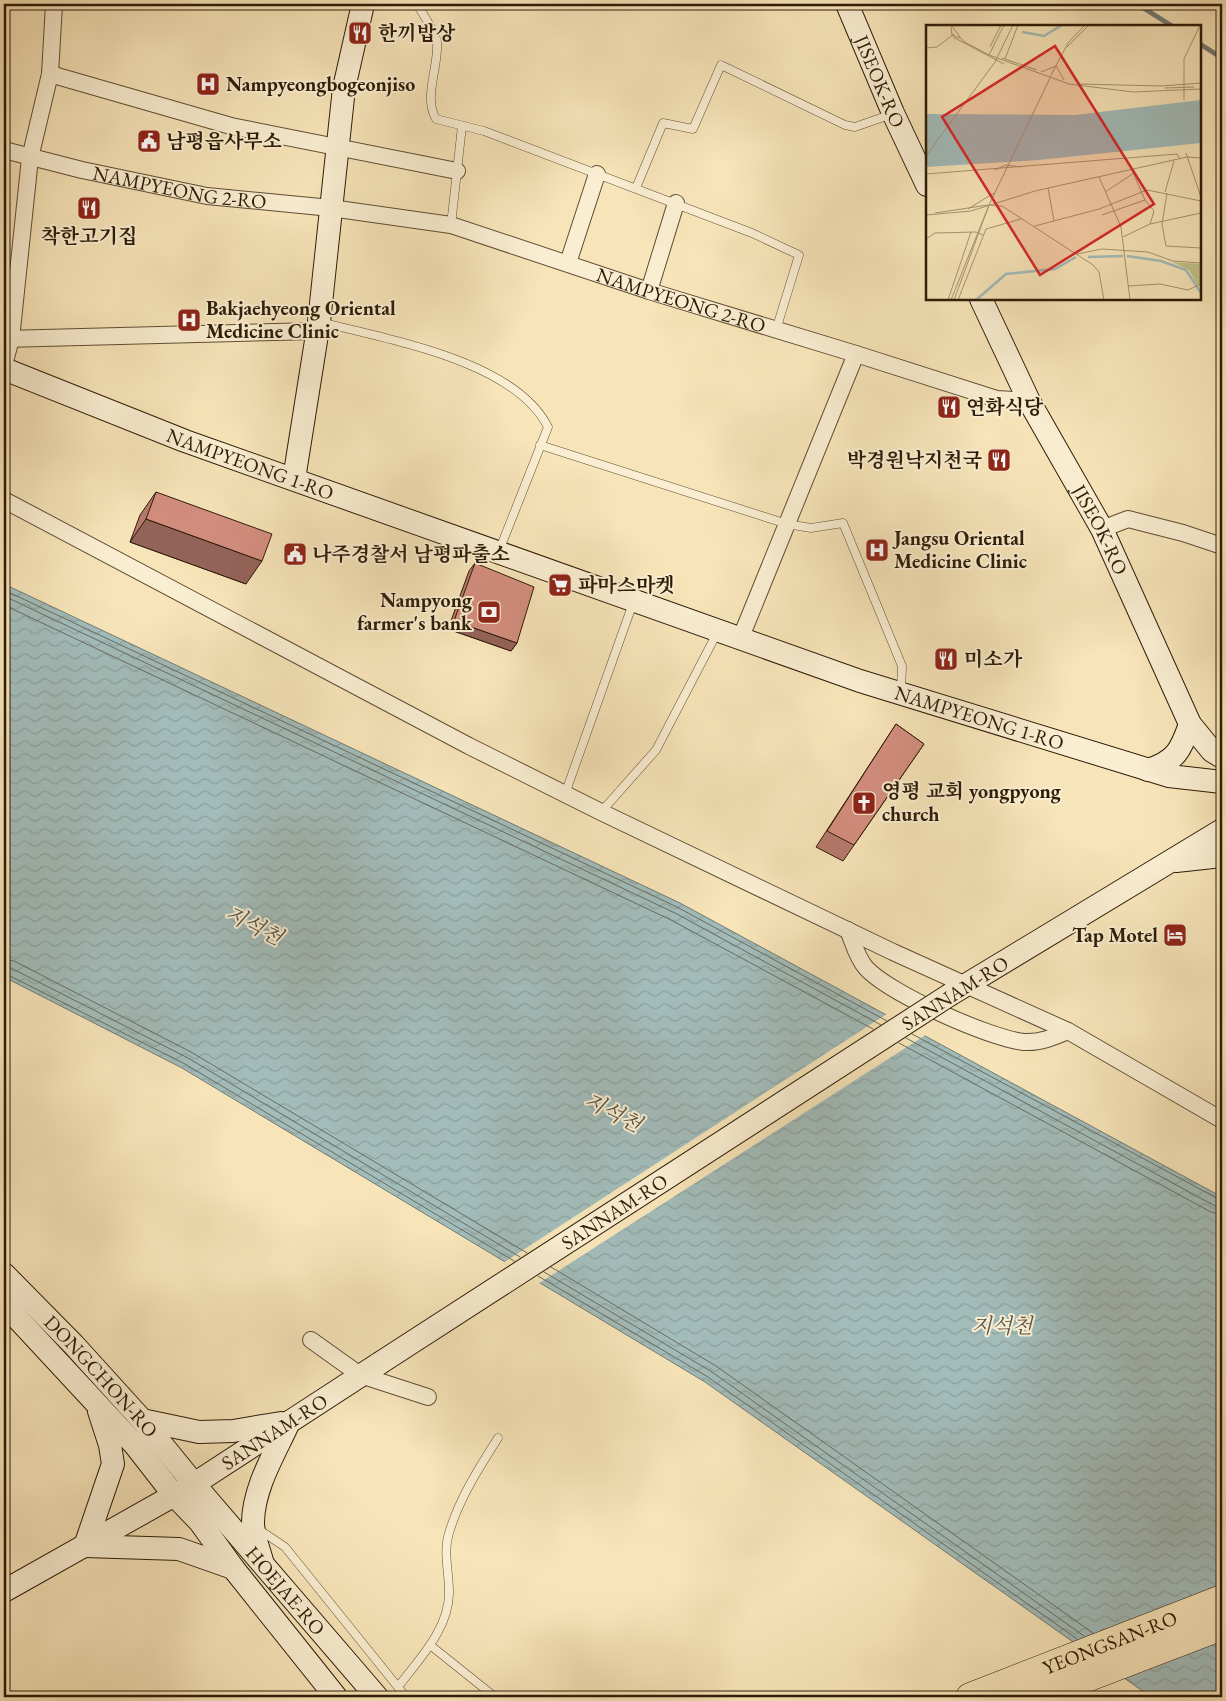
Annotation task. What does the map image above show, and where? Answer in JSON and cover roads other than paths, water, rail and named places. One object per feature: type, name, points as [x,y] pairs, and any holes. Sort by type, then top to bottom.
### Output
[{"type":"highway","name":"YEONGSAN-RO","points":[[970,1697],[1222,1599]]},
{"type":"highway","name":"YEONGSAN-RO","points":[[1037,1697],[1222,1626]]},
{"type":"main road","points":[[294,479],[318,326],[344,88],[363,4]]},
{"type":"main road","name":"JISEOK-RO","points":[[847,4],[926,182]]},
{"type":"main road","name":"JISEOK-RO","points":[[981,300],[1029,401],[1102,529],[1190,724],[1212,751],[1222,757]]},
{"type":"main road","name":"NAMPYEONG 1-RO","points":[[4,369],[185,441],[901,693],[1169,776],[1222,782]]},
{"type":"main road","points":[[1148,770],[1164,765],[1176,755],[1190,724]]},
{"type":"main road","name":"SANNAM-RO","points":[[4,1591],[194,1484],[960,989],[1222,830]]},
{"type":"main road","points":[[1173,861],[1222,856]]},
{"type":"main road","name":"DONGCHON-RO","points":[[4,1274],[74,1344],[142,1420],[194,1484]]},
{"type":"main road","name":"DONGCHON-RO","points":[[4,1304],[96,1401],[174,1495]]},
{"type":"main road","points":[[96,1401],[110,1446],[113,1464],[85,1546],[179,1549],[233,1568]]},
{"type":"main road","points":[[142,1420],[199,1432],[233,1431],[289,1422]]},
{"type":"main road","points":[[264,1567],[253,1526],[254,1508],[262,1483],[289,1422]]},
{"type":"main road","name":"HOEJAE-RO","points":[[194,1484],[377,1697]]},
{"type":"main road","name":"HOEJAE-RO","points":[[174,1495],[200,1522],[233,1568],[336,1697]]},
{"type":"street","points":[[4,365],[30,158],[50,74],[54,4]]},
{"type":"street","points":[[50,74],[231,126],[457,171]]},
{"type":"street","name":"NAMPYEONG 2-RO","points":[[4,150],[30,158],[207,196],[331,208],[451,225],[568,263],[649,292],[856,354],[997,399],[1029,401]]},
{"type":"street","points":[[568,263],[597,174]]},
{"type":"street","points":[[649,292],[676,203]]},
{"type":"street","points":[[7,339],[318,326]]},
{"type":"street","points":[[741,638],[856,354]]},
{"type":"street","points":[[4,500],[469,746],[601,812],[848,930],[960,989],[1068,1031],[1222,1120]]},
{"type":"street","points":[[1102,529],[1128,519],[1183,533],[1222,546]]},
{"type":"street","points":[[848,930],[865,967],[875,976],[895,990],[960,1021],[1005,1038],[1025,1042],[1049,1040],[1068,1031]]},
{"type":"street","points":[[311,1340],[360,1375],[428,1397]]},
{"type":"lane","points":[[417,4],[437,40],[436,71],[431,94],[432,111],[436,119],[484,131],[676,203],[752,233],[799,255],[776,330]]},
{"type":"lane","points":[[636,188],[663,123],[693,129],[721,65],[845,125],[855,127],[864,125],[894,113]]},
{"type":"lane","points":[[451,225],[462,126]]},
{"type":"lane","points":[[318,326],[452,357],[491,373],[542,415],[548,427],[499,551]]},
{"type":"lane","points":[[540,446],[692,492],[787,524],[811,528],[843,523],[902,666],[901,693]]},
{"type":"lane","points":[[565,794],[635,599]]},
{"type":"lane","points":[[601,812],[656,750],[719,630]]},
{"type":"lane","points":[[398,1687],[430,1645],[448,1604],[448,1535],[480,1466],[498,1438]]},
{"type":"lane","points":[[253,1526],[285,1547],[406,1697]]},
{"type":"lane","points":[[430,1645],[495,1697]]},
{"type":"water","name":"지석천","points":[[4,584],[680,903],[1222,1197],[1222,1697],[1151,1697],[705,1382],[182,1068],[4,977]]},
{"type":"waterway","points":[[1137,4],[1170,25]]},
{"type":"waterway","points":[[1201,45],[1222,58]]},
{"type":"place","name":"한끼밥상","points":[[360,33]]},
{"type":"place","name":"Nampyeongbogeonjiso","points":[[208,84]]},
{"type":"place","name":"남평읍사무소","points":[[149,141]]},
{"type":"place","name":"착한고기집","points":[[89,208]]},
{"type":"place","name":"Bakjaehyeong Oriental Medicine Clinic","points":[[189,320]]},
{"type":"place","name":"연화식당","points":[[949,407]]},
{"type":"place","name":"박경원낙지천국","points":[[999,460]]},
{"type":"place","name":"Jangsu Oriental Medicine Clinic","points":[[877,550]]},
{"type":"place","name":"나주경찰서 남평파출소","points":[[295,554]]},
{"type":"place","name":"파마스마켓","points":[[560,585]]},
{"type":"place","name":"Nampyong farmer's bank","points":[[489,612]]},
{"type":"place","name":"미소가","points":[[946,659]]},
{"type":"place","name":"영평 교회 yongpyong church","points":[[864,803]]},
{"type":"place","name":"Tap Motel","points":[[1175,935]]}]
